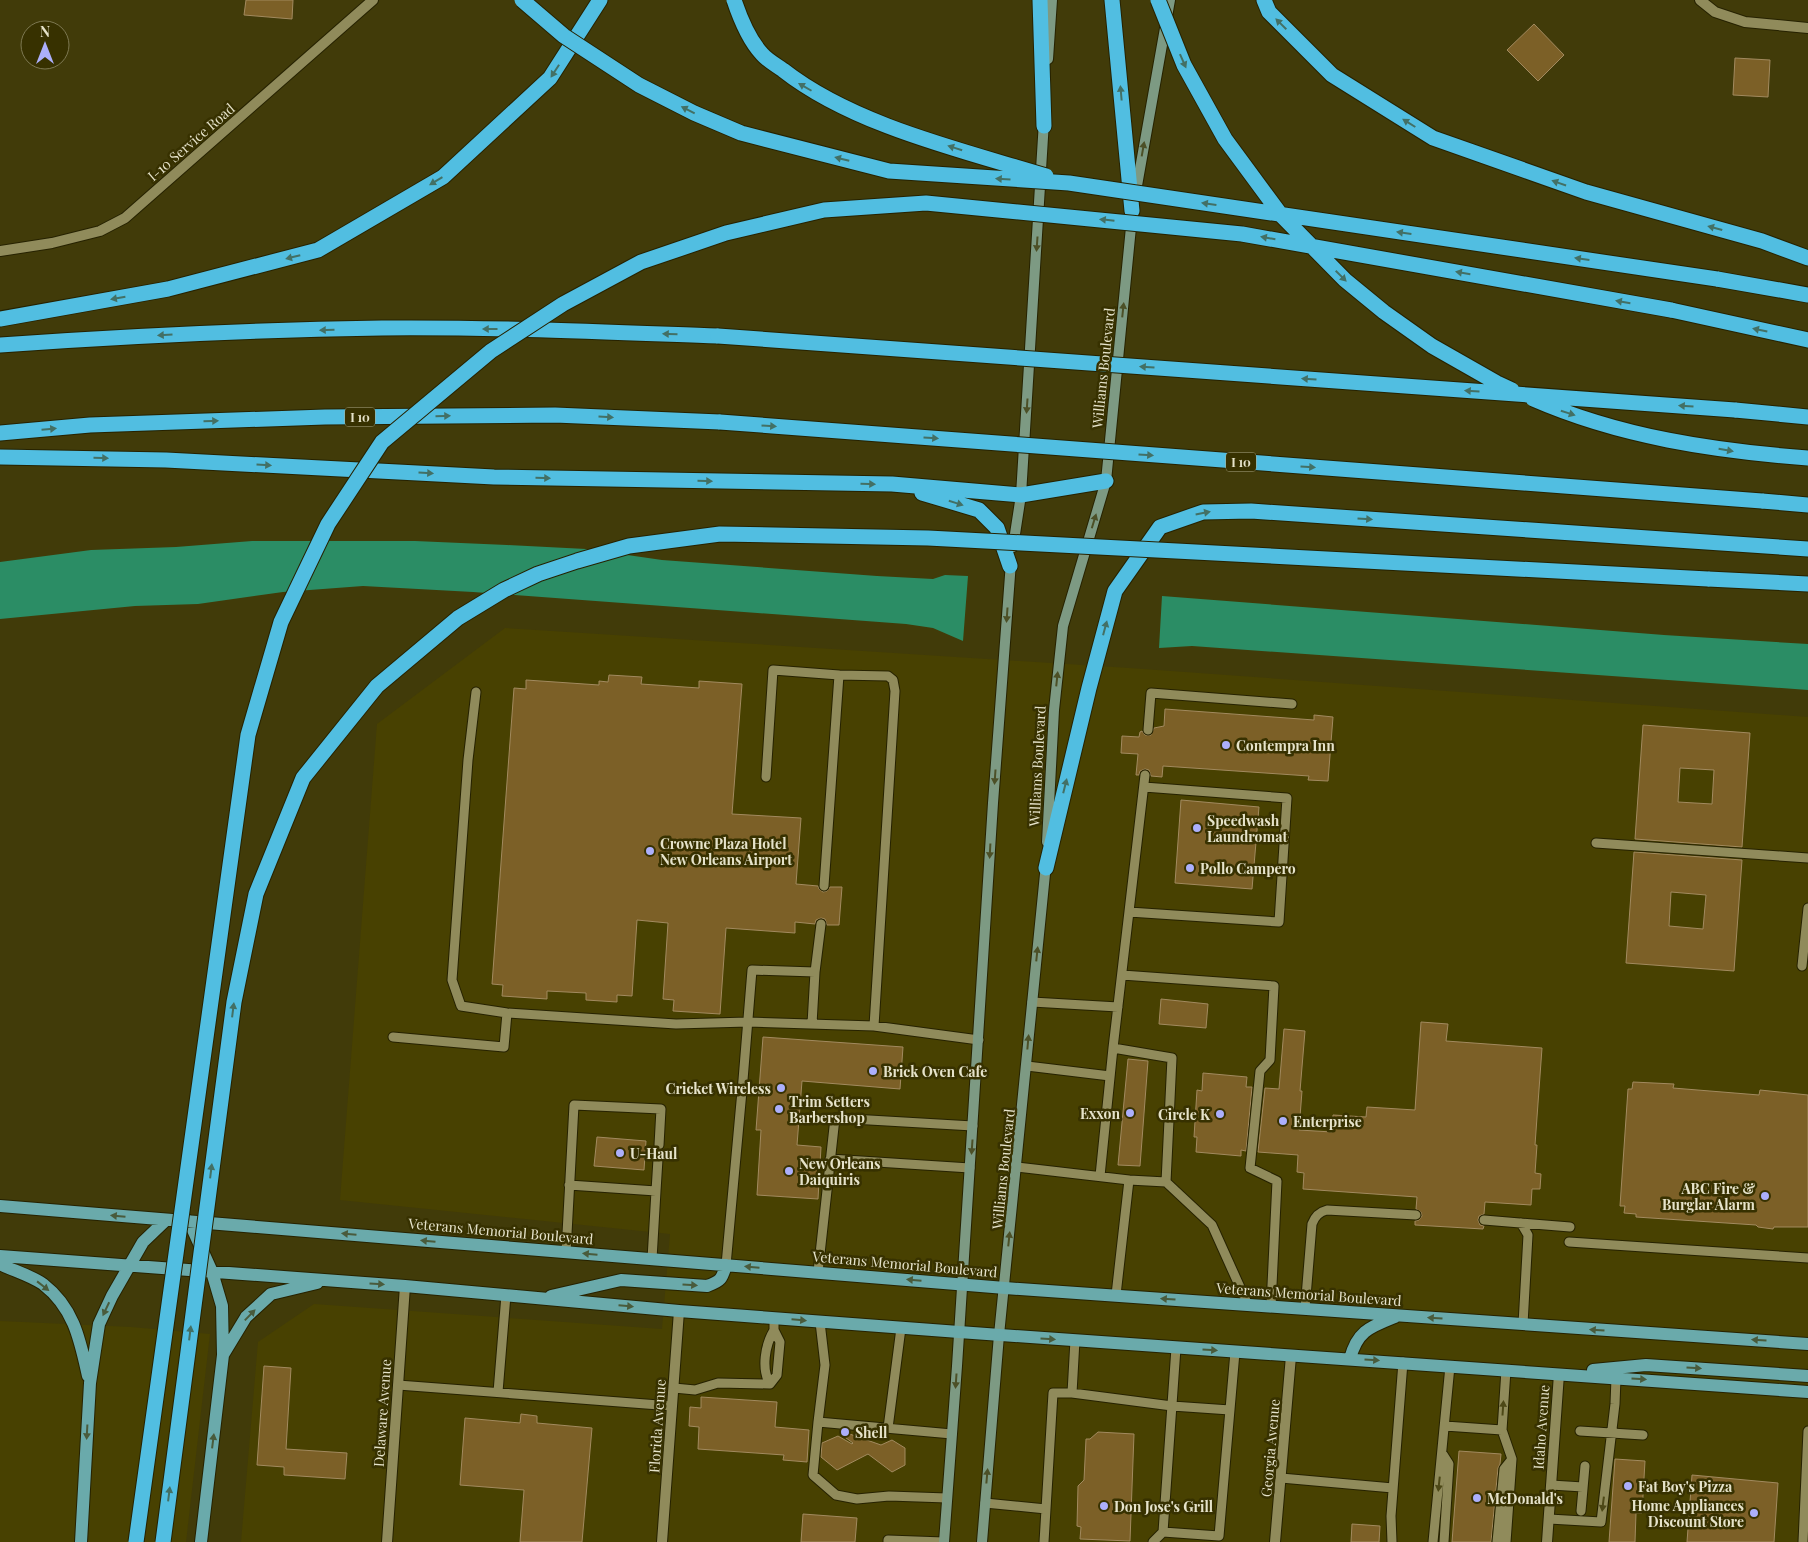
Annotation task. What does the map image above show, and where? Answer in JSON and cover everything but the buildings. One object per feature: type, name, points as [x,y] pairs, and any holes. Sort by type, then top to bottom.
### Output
[{"type":"highway","points":[[522,0],[564,36],[639,85],[694,113],[741,134],[889,171],[1069,183],[1717,279],[1808,295]]},
{"type":"highway","points":[[0,319],[168,288],[318,250],[443,177],[550,78],[600,0]]},
{"type":"highway","points":[[734,0],[743,24],[762,54],[801,84],[861,115],[918,136],[1069,183]]},
{"type":"highway","points":[[1040,0],[1044,126]]},
{"type":"highway","points":[[1112,0],[1132,211]]},
{"type":"highway","points":[[1158,0],[1184,65],[1225,139],[1281,215],[1345,280],[1384,312],[1432,346],[1497,383],[1565,413],[1651,437],[1745,454],[1808,458]]},
{"type":"highway","points":[[1264,0],[1269,12],[1332,75],[1432,138],[1586,192],[1762,241],[1808,258]]},
{"type":"highway","points":[[136,1542],[248,735],[282,622],[328,524],[382,442],[491,351],[563,304],[641,262],[726,233],[824,210],[926,203],[1242,234],[1671,310],[1808,340]]},
{"type":"highway","points":[[0,345],[223,332],[383,328],[554,330],[718,336],[1808,417]]},
{"type":"highway","name":"I 10","points":[[0,433],[90,425],[325,417],[555,415],[720,422],[1808,505]]},
{"type":"highway","points":[[0,457],[166,460],[494,477],[892,484],[1021,495],[1106,480]]},
{"type":"highway","points":[[892,484],[979,510],[998,528],[1010,566]]},
{"type":"highway","points":[[1046,868],[1114,591],[1160,527],[1203,512],[1252,511],[1778,549],[1808,549]]},
{"type":"highway","points":[[163,1542],[234,1002],[256,894],[303,778],[377,686],[458,618],[504,590],[538,574],[629,546],[720,534],[928,538],[1808,584]]},
{"type":"main road","points":[[944,1542],[1010,566],[1021,495],[1052,0]]},
{"type":"main road","name":"Williams Boulevard","points":[[982,1542],[1000,1335],[1046,868],[1054,710],[1063,626],[1106,480],[1132,211],[1170,0]]},
{"type":"main road","name":"Veterans Memorial Boulevard","points":[[0,1206],[1005,1288],[1808,1344]]},
{"type":"main road","points":[[81,1542],[90,1383],[99,1324],[128,1266],[143,1242],[166,1220]]},
{"type":"main road","points":[[189,1221],[212,1272],[222,1306],[223,1355],[201,1542]]},
{"type":"main road","points":[[0,1256],[405,1286],[679,1311],[774,1324],[820,1322],[1808,1392]]},
{"type":"main road","points":[[0,1264],[42,1283],[66,1308],[77,1331],[90,1383]]},
{"type":"main road","points":[[539,1298],[621,1280],[707,1286],[717,1282],[722,1277],[726,1265]]},
{"type":"main road","points":[[223,1355],[246,1317],[271,1294],[329,1280]]},
{"type":"main road","points":[[1350,1359],[1353,1345],[1360,1335],[1370,1327],[1397,1316]]},
{"type":"main road","points":[[1559,1374],[1646,1365],[1808,1376]]},
{"type":"street","name":"I-10 Service Road","points":[[0,251],[52,243],[100,231],[125,218],[373,0]]},
{"type":"street","points":[[1700,0],[1715,12],[1745,22],[1808,28]]},
{"type":"street","name":"Delaware Avenue","points":[[387,1542],[405,1286]]},
{"type":"street","name":"Florida Avenue","points":[[662,1542],[679,1311]]},
{"type":"street","name":"Georgia Avenue","points":[[1276,1542],[1291,1356]]},
{"type":"street","name":"Idaho Avenue","points":[[1547,1542],[1559,1374]]},
{"type":"lane","points":[[766,777],[774,670],[888,676],[893,680],[895,691],[874,1026]]},
{"type":"lane","points":[[824,886],[839,674]]},
{"type":"lane","points":[[476,692],[468,760],[452,980],[461,1006],[507,1013],[676,1024],[748,1022],[874,1026],[979,1040]]},
{"type":"lane","points":[[1148,730],[1151,694],[1292,704]]},
{"type":"lane","points":[[1100,1176],[1145,775]]},
{"type":"lane","points":[[1129,912],[1279,922],[1287,798],[1144,787]]},
{"type":"lane","points":[[1596,843],[1808,858]]},
{"type":"lane","points":[[1802,966],[1808,908]]},
{"type":"lane","points":[[812,1024],[815,972],[821,924]]},
{"type":"lane","points":[[726,1265],[752,970],[815,972]]},
{"type":"lane","points":[[1122,975],[1274,986],[1270,1060],[1260,1071],[1250,1168],[1277,1180],[1271,1306]]},
{"type":"lane","points":[[1032,1002],[1118,1007]]},
{"type":"lane","points":[[393,1037],[504,1047],[507,1013]]},
{"type":"lane","points":[[1113,1048],[1172,1058],[1166,1182]]},
{"type":"lane","points":[[1026,1066],[1110,1076]]},
{"type":"lane","points":[[566,1252],[574,1105],[661,1109],[659,1145]]},
{"type":"lane","points":[[818,1272],[835,1118],[973,1126]]},
{"type":"lane","points":[[652,1259],[658,1159]]},
{"type":"lane","points":[[830,1159],[970,1168]]},
{"type":"lane","points":[[1017,1168],[1166,1182],[1212,1225],[1248,1305]]},
{"type":"lane","points":[[1116,1295],[1129,1180]]},
{"type":"lane","points":[[569,1186],[656,1191]]},
{"type":"lane","points":[[1305,1309],[1312,1224],[1314,1218],[1320,1212],[1336,1210],[1416,1215]]},
{"type":"lane","points":[[1484,1220],[1570,1227]]},
{"type":"lane","points":[[1521,1223],[1528,1235],[1523,1324]]},
{"type":"lane","points":[[1569,1242],[1808,1258]]},
{"type":"lane","points":[[498,1392],[506,1295]]},
{"type":"lane","points":[[820,1322],[825,1365],[813,1475],[836,1495],[857,1500],[889,1496],[947,1498]]},
{"type":"lane","points":[[674,1388],[695,1390],[718,1383],[770,1384],[764,1375],[768,1340],[774,1324]]},
{"type":"lane","points":[[888,1428],[901,1328]]},
{"type":"lane","points":[[1072,1394],[1075,1340]]},
{"type":"lane","points":[[1153,1542],[1164,1532],[1176,1348]]},
{"type":"lane","points":[[1164,1532],[1221,1539],[1235,1352]]},
{"type":"lane","points":[[1392,1542],[1391,1516],[1403,1362]]},
{"type":"lane","points":[[1433,1542],[1450,1366]]},
{"type":"lane","points":[[1506,1370],[1502,1430],[1512,1459],[1506,1542]]},
{"type":"lane","points":[[1549,1519],[1601,1522],[1612,1433],[1616,1378]]},
{"type":"lane","points":[[398,1385],[672,1406]]},
{"type":"lane","points":[[1044,1542],[1053,1392],[1172,1406],[1230,1410]]},
{"type":"lane","points":[[818,1422],[952,1434]]},
{"type":"lane","points":[[1445,1426],[1502,1430]]},
{"type":"lane","points":[[1580,1431],[1643,1435]]},
{"type":"lane","points":[[1802,1542],[1808,1431]]},
{"type":"lane","points":[[1442,1453],[1449,1464],[1444,1542]]},
{"type":"lane","points":[[1497,1542],[1504,1469],[1512,1459]]},
{"type":"lane","points":[[1581,1511],[1584,1466]]},
{"type":"lane","points":[[1281,1478],[1393,1488]]},
{"type":"lane","points":[[1551,1485],[1583,1487]]},
{"type":"lane","points":[[985,1503],[1046,1509]]},
{"type":"lane","points":[[888,1542],[888,1540],[944,1542]]},
{"type":"shaded area","points":[[252,541],[415,541],[507,545],[586,549],[662,560],[877,576],[933,579],[945,575],[968,576],[963,641],[933,628],[906,624],[473,592],[363,586],[283,592],[198,604],[135,606],[0,619],[0,562],[91,550],[176,547]]},
{"type":"shaded area","points":[[1162,596],[1664,635],[1808,644],[1808,690],[1192,646],[1159,648]]},
{"type":"shaded area","points":[[505,628],[1129,668],[1808,717],[1808,1542],[241,1542],[258,1342],[314,1304],[662,1329],[670,1234],[340,1200],[377,724]]},
{"type":"shaded area","points":[[0,1321],[131,1327],[210,1334],[186,1542],[0,1542]]},
{"type":"place","name":"Contempra Inn","points":[[1226,745]]},
{"type":"place","name":"Speedwash Laundromat","points":[[1197,828]]},
{"type":"place","name":"Crowne Plaza Hotel New Orleans Airport","points":[[650,851]]},
{"type":"place","name":"Pollo Campero","points":[[1190,868]]},
{"type":"place","name":"Brick Oven Cafe","points":[[873,1071]]},
{"type":"place","name":"Cricket Wireless","points":[[781,1088]]},
{"type":"place","name":"Trim Setters Barbershop","points":[[779,1109]]},
{"type":"place","name":"Exxon","points":[[1130,1113]]},
{"type":"place","name":"Circle K","points":[[1220,1114]]},
{"type":"place","name":"Enterprise","points":[[1283,1121]]},
{"type":"place","name":"U-Haul","points":[[620,1153]]},
{"type":"place","name":"New Orleans Daiquiris","points":[[789,1171]]},
{"type":"place","name":"ABC Fire & Burglar Alarm","points":[[1765,1196]]},
{"type":"place","name":"Shell","points":[[845,1432]]},
{"type":"place","name":"Fat Boy's Pizza","points":[[1628,1486]]},
{"type":"place","name":"McDonald's","points":[[1477,1498]]},
{"type":"place","name":"Don Jose's Grill","points":[[1104,1506]]},
{"type":"place","name":"Home Appliances Discount Store","points":[[1754,1513]]}]
